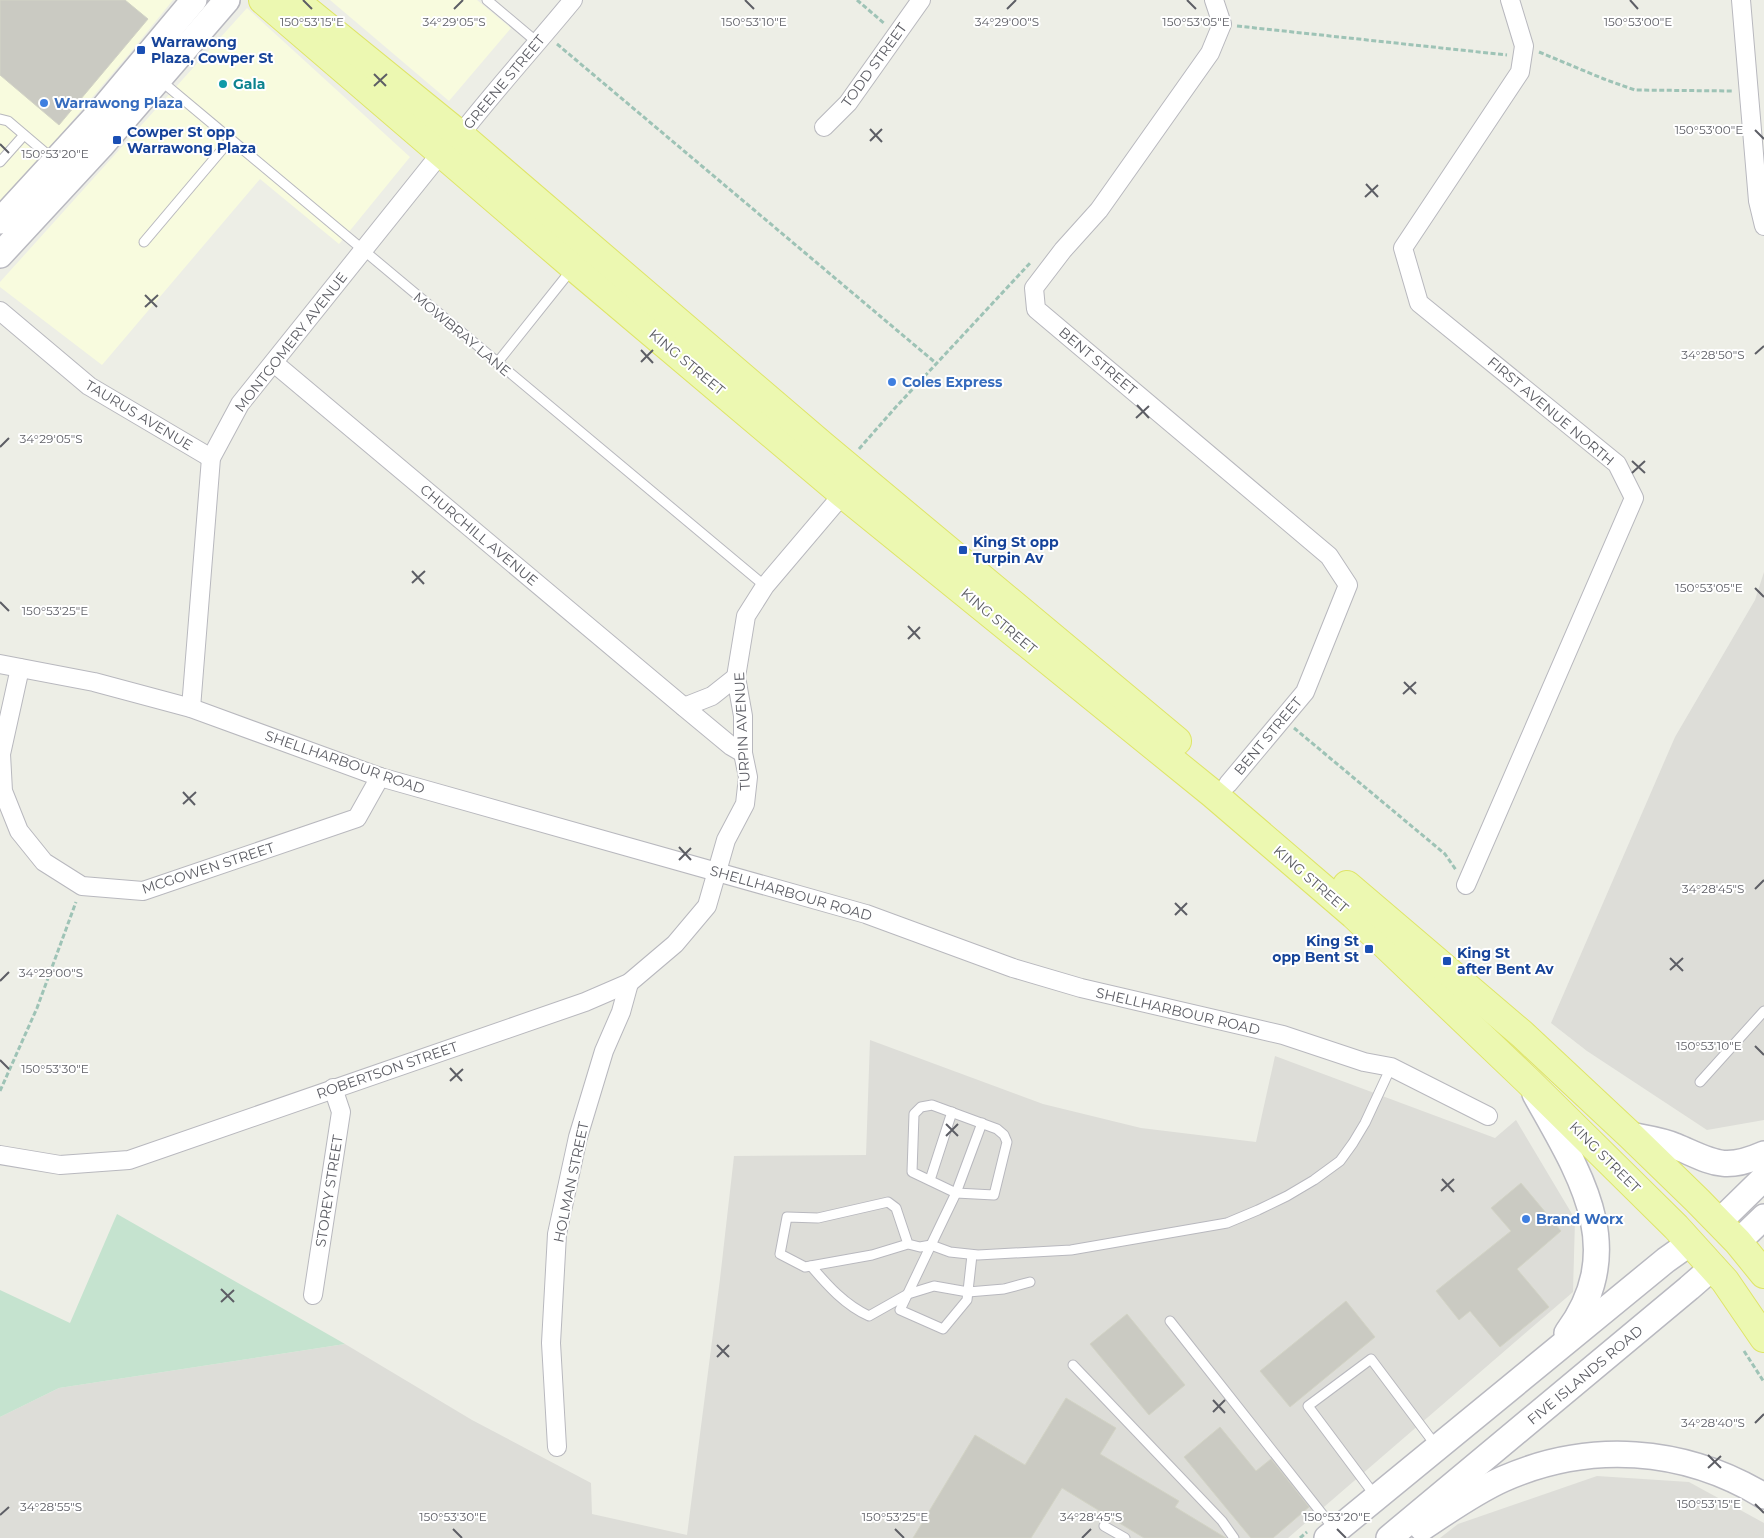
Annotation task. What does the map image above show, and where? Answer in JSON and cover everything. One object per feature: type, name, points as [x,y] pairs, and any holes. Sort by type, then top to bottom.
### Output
[{"type":"main road","points":[[0,221],[56,162],[194,0]]},
{"type":"main road","points":[[0,255],[160,79],[228,0]]},
{"type":"main road","name":"KING STREET","points":[[262,0],[450,144],[823,446],[1228,784],[1522,1034],[1630,1135],[1738,1242]]},
{"type":"main road","name":"KING STREET","points":[[294,0],[450,144],[488,194],[568,273],[1213,794],[1354,915],[1528,1081],[1713,1267]]},
{"type":"main road","points":[[1528,1081],[1580,1175],[1588,1198],[1596,1246],[1596,1271],[1587,1299],[1572,1326],[1549,1357]]},
{"type":"main road","points":[[1630,1135],[1674,1145],[1702,1159],[1724,1164],[1734,1164],[1764,1154]]},
{"type":"main road","points":[[1332,1534],[1666,1260],[1719,1222],[1764,1178]]},
{"type":"main road","points":[[1754,1343],[1726,1281],[1713,1267],[1764,1217]]},
{"type":"main road","points":[[1738,1242],[1764,1274]]},
{"type":"main road","name":"FIVE ISLANDS ROAD","points":[[1389,1538],[1713,1267]]},
{"type":"main road","points":[[1406,1538],[1470,1496],[1503,1479],[1542,1464],[1611,1453],[1685,1462],[1736,1481],[1764,1496]]},
{"type":"street","name":"GREENE STREET","points":[[450,144],[573,0]]},
{"type":"street","name":"TODD STREET","points":[[824,127],[848,103],[921,0]]},
{"type":"street","name":"BENT STREET","points":[[1214,0],[1222,24],[1210,53],[1099,210],[1062,250],[1034,288],[1036,309],[1329,556],[1348,585],[1305,692],[1228,784]]},
{"type":"street","points":[[1510,0],[1523,51]]},
{"type":"street","points":[[1741,0],[1758,201],[1764,226]]},
{"type":"street","name":"FIRST AVENUE NORTH","points":[[1466,885],[1634,498],[1617,464],[1419,303],[1403,248],[1520,72],[1523,51]]},
{"type":"street","name":"MONTGOMERY AVENUE","points":[[191,708],[211,458],[240,404],[362,250],[450,144]]},
{"type":"street","name":"TAURUS AVENUE","points":[[0,311],[89,386],[211,458]]},
{"type":"street","name":"CHURCHILL AVENUE","points":[[274,363],[684,707],[731,746],[743,753]]},
{"type":"street","points":[[823,446],[839,472],[843,494]]},
{"type":"street","name":"TURPIN AVENUE","points":[[718,871],[726,840],[745,804],[748,777],[743,753],[743,716],[736,677],[746,616],[765,586],[843,494]]},
{"type":"street","name":"SHELLHARBOUR ROAD","points":[[0,664],[94,682],[191,708],[380,777],[866,914],[1013,968],[1081,988],[1282,1035],[1354,1059],[1391,1067],[1488,1116]]},
{"type":"street","name":"MCGOWEN STREET","points":[[20,668],[1,754],[3,791],[18,831],[44,862],[82,886],[143,891],[357,818],[380,777]]},
{"type":"street","points":[[684,707],[712,696],[736,677]]},
{"type":"street","name":"ROBERTSON STREET","points":[[0,1155],[60,1165],[129,1160],[585,1002],[629,983],[675,944],[707,906],[718,871]]},
{"type":"street","name":"HOLMAN STREET","points":[[557,1447],[551,1343],[557,1234],[578,1137],[604,1051],[621,1012],[629,983]]},
{"type":"street","name":"STOREY STREET","points":[[313,1295],[341,1112],[333,1088]]},
{"type":"lane","points":[[487,0],[541,39]]},
{"type":"lane","name":"MOWBRAY LANE","points":[[160,79],[765,586]]},
{"type":"lane","points":[[0,118],[8,122],[56,162]]},
{"type":"lane","points":[[0,162],[24,135]]},
{"type":"lane","points":[[144,242],[231,140]]},
{"type":"lane","points":[[497,363],[568,273]]},
{"type":"lane","points":[[1700,1082],[1764,1011]]},
{"type":"lane","points":[[908,1244],[896,1208],[888,1202],[818,1218],[786,1216],[780,1254],[806,1267],[872,1255],[908,1244],[920,1247],[931,1245],[950,1252],[972,1255],[1071,1250],[1227,1223],[1258,1210],[1314,1180],[1340,1161],[1354,1144],[1391,1067]]},
{"type":"lane","points":[[932,1105],[952,1112],[996,1129],[1004,1135],[1007,1142],[994,1195],[956,1193],[912,1172],[914,1114],[921,1107],[932,1105]]},
{"type":"lane","points":[[930,1180],[952,1112]]},
{"type":"lane","points":[[972,1255],[967,1300],[943,1329],[900,1310],[956,1193],[982,1124]]},
{"type":"lane","points":[[811,1266],[829,1288],[855,1310],[869,1316],[908,1294],[934,1286],[968,1292],[1004,1290],[1030,1282]]},
{"type":"lane","points":[[1170,1321],[1332,1534]]},
{"type":"lane","points":[[1376,1497],[1308,1406],[1371,1359],[1437,1447]]},
{"type":"lane","points":[[1073,1365],[1222,1521],[1234,1538]]},
{"type":"lane","points":[[1104,1526],[1125,1538]]},
{"type":"path","points":[[857,0],[897,34]]},
{"type":"path","points":[[1233,26],[1523,51],[1635,90],[1749,91]]},
{"type":"path","points":[[541,39],[937,364]]},
{"type":"path","points":[[856,454],[895,408],[1032,260]]},
{"type":"path","points":[[1284,719],[1444,854],[1466,885]]},
{"type":"path","points":[[0,1091],[37,1008],[82,886]]},
{"type":"path","points":[[1754,1343],[1764,1382]]},
{"type":"shaded area","name":"Warrawong Plaza","points":[[0,0],[173,0],[28,173],[0,202]]},
{"type":"shaded area","points":[[330,0],[477,0],[511,28],[449,101]]},
{"type":"shaded area","points":[[247,8],[410,157],[339,244],[260,179],[102,365],[0,287],[0,282]]},
{"type":"shaded area","points":[[1764,572],[1764,1120],[1707,1130],[1587,1051],[1551,1023],[1675,737],[1755,600]]},
{"type":"shaded area","points":[[870,1040],[1043,1104],[1141,1128],[1256,1142],[1275,1056],[1495,1138],[1516,1120],[1575,1219],[1573,1292],[1288,1538],[0,1538],[0,1417],[59,1388],[345,1344],[472,1420],[591,1483],[592,1514],[687,1535],[734,1156],[866,1155]]},
{"type":"shaded area","points":[[117,1214],[345,1344],[59,1388],[0,1417],[0,1290],[70,1323]]},
{"type":"shaded area","points":[[1597,1476],[1689,1482],[1764,1523],[1764,1538],[1440,1538],[1458,1524]]},
{"type":"building","name":"Warrawong Plaza","points":[[0,0],[125,0],[148,19],[59,125],[0,75]]},
{"type":"building","points":[[1521,1183],[1561,1231],[1517,1269],[1549,1307],[1500,1347],[1470,1311],[1459,1320],[1436,1291],[1511,1231],[1491,1208]]},
{"type":"building","points":[[1346,1301],[1375,1337],[1290,1407],[1260,1371]]},
{"type":"building","points":[[1127,1314],[1185,1385],[1149,1415],[1090,1344]]},
{"type":"building","points":[[1066,1398],[1116,1428],[1100,1454],[1179,1501],[1175,1507],[1226,1538],[1144,1538],[1062,1488],[1031,1538],[913,1538],[975,1435],[1025,1465]]},
{"type":"building","points":[[1220,1427],[1256,1471],[1271,1459],[1309,1507],[1273,1538],[1251,1538],[1184,1457]]},
{"type":"place","name":"Warrawong Plaza, Cowper St","points":[[141,50]]},
{"type":"place","name":"Gala","points":[[223,84]]},
{"type":"place","name":"Warrawong Plaza","points":[[44,103]]},
{"type":"place","name":"Cowper St opp Warrawong Plaza","points":[[117,140]]},
{"type":"place","name":"Coles Express","points":[[892,382]]},
{"type":"place","name":"King St opp Turpin Av","points":[[963,550]]},
{"type":"place","name":"King St opp Bent St","points":[[1369,949]]},
{"type":"place","name":"King St after Bent Av","points":[[1447,961]]},
{"type":"place","name":"Brand Worx","points":[[1526,1219]]}]
